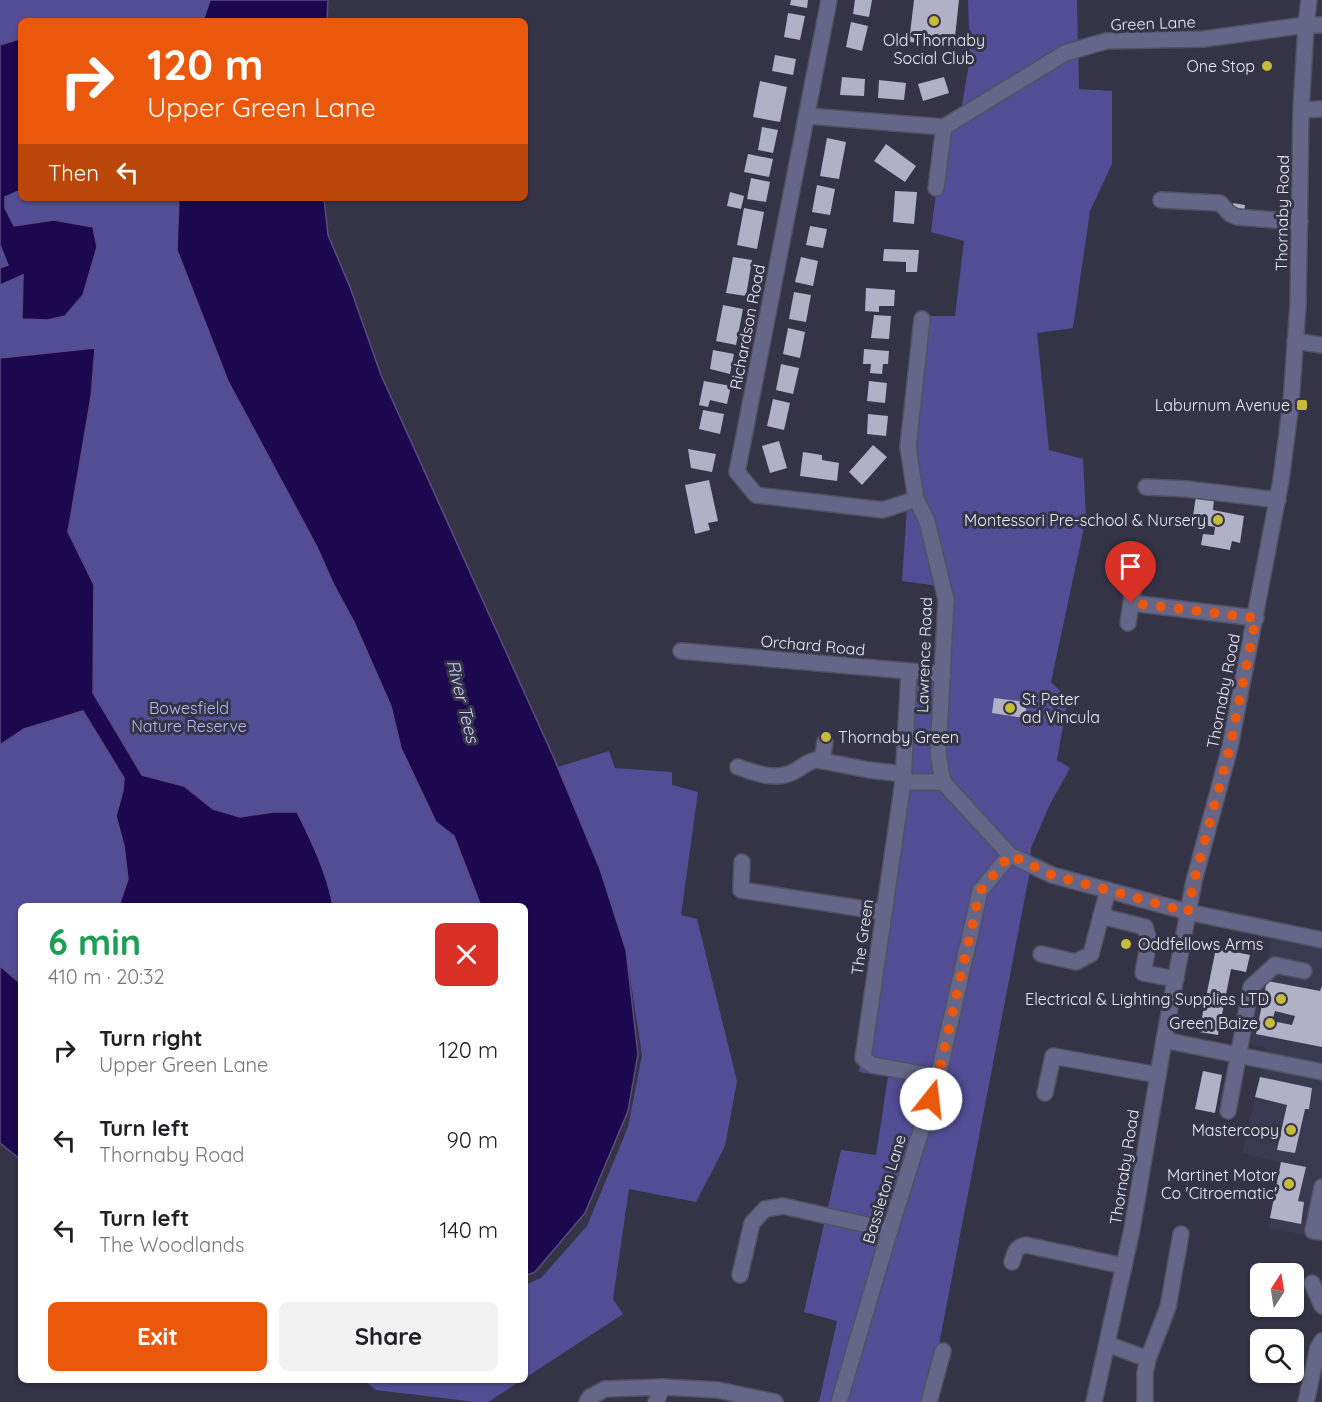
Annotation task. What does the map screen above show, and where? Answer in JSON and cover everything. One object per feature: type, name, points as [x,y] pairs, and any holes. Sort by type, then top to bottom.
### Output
[{"type":"street","name":"Richardson Road","points":[[830,0],[736,472],[756,495],[883,510],[916,499]]},
{"type":"street","name":"Thornaby Road","points":[[1094,1402],[1124,1266],[1194,881],[1230,747],[1278,500],[1291,403],[1298,305],[1301,110],[1309,0]]},
{"type":"street","name":"Green Lane","points":[[944,127],[1065,53],[1106,41],[1204,39],[1322,25]]},
{"type":"street","points":[[1301,110],[1322,109]]},
{"type":"street","points":[[807,116],[944,127],[936,188]]},
{"type":"street","points":[[1161,200],[1220,203],[1230,214],[1238,217],[1300,222]]},
{"type":"street","name":"Lawrence Road","points":[[922,319],[908,447],[916,499],[927,521],[946,600],[938,754],[943,782]]},
{"type":"street","points":[[1295,341],[1322,345]]},
{"type":"street","points":[[1146,487],[1187,489],[1278,500]]},
{"type":"street","points":[[1128,623],[1134,585]]},
{"type":"street","points":[[1131,603],[1256,618]]},
{"type":"street","name":"Orchard Road","points":[[681,651],[943,674]]},
{"type":"street","name":"The Green","points":[[909,672],[903,778],[863,1058],[872,1065],[938,1077]]},
{"type":"street","points":[[822,761],[825,742]]},
{"type":"street","points":[[738,767],[760,775],[780,776],[792,773],[813,760],[903,778],[943,782],[1010,855],[1052,875],[1188,912],[1322,940]]},
{"type":"street","name":"Bassleton Lane","points":[[839,1402],[938,1077],[980,891],[1010,855]]},
{"type":"street","points":[[742,862],[741,890],[884,912]]},
{"type":"street","points":[[1041,954],[1076,962],[1091,954],[1108,890]]},
{"type":"street","points":[[1101,916],[1145,927],[1149,940],[1143,973],[1176,979]]},
{"type":"street","points":[[1228,1111],[1251,987],[1275,965],[1304,971]]},
{"type":"street","points":[[1164,1040],[1322,1072]]},
{"type":"street","points":[[1045,1093],[1053,1056],[1158,1075]]},
{"type":"street","points":[[1322,1187],[1313,1231],[1322,1232]]},
{"type":"street","points":[[740,1275],[752,1223],[765,1209],[783,1206],[890,1230]]},
{"type":"street","points":[[1145,1402],[1145,1373],[1148,1359],[1167,1307],[1181,1234]]},
{"type":"street","points":[[1012,1262],[1019,1246],[1026,1245],[1124,1266]]},
{"type":"street","points":[[1312,1283],[1322,1306]]},
{"type":"street","points":[[1306,1402],[1318,1348],[1322,1341]]},
{"type":"street","points":[[1107,1344],[1148,1359]]},
{"type":"street","points":[[929,1402],[943,1351]]},
{"type":"street","points":[[587,1402],[590,1397],[605,1389],[662,1387],[718,1390],[775,1402]]},
{"type":"street","points":[[656,1402],[662,1387]]},
{"type":"shaded area","points":[[1271,938],[1322,948],[1322,1238],[1268,1228],[1281,1163],[1242,1153],[1266,1048],[1250,1044]]},
{"type":"green space","name":"Bowesfield Nature Reserve","points":[[0,0],[210,0],[204,18],[18,18],[18,201],[179,201],[177,250],[228,381],[317,547],[354,622],[391,706],[401,748],[436,822],[454,836],[480,903],[18,903],[18,981],[0,966]]},
{"type":"green space","points":[[968,0],[1077,0],[1079,89],[1112,91],[1112,164],[1090,211],[1073,328],[1037,333],[1049,450],[1083,459],[1086,518],[1051,682],[1068,698],[1057,760],[1070,768],[1050,804],[1031,848],[1029,876],[928,1402],[819,1402],[837,1321],[804,1312],[841,1150],[876,1155],[888,1077],[859,1072],[900,782],[907,669],[938,672],[939,586],[902,581],[911,447],[925,316],[955,316],[964,241],[931,232],[945,121],[961,110],[970,59]]},
{"type":"green space","points":[[609,751],[615,768],[672,772],[672,785],[698,792],[681,915],[697,919],[737,1081],[725,1146],[696,1202],[629,1189],[613,1299],[623,1314],[528,1376],[528,1284],[541,1278],[587,1226],[628,1127],[642,1055],[626,950],[600,869],[558,767]]},
{"type":"green space","points":[[367,1383],[517,1383],[488,1402],[376,1390]]},
{"type":"water","points":[[210,0],[328,0],[327,18],[204,18]]},
{"type":"water","points":[[18,39],[18,191],[5,197],[5,208],[14,226],[54,220],[93,227],[97,247],[83,295],[65,316],[48,320],[22,319],[23,275],[0,285],[0,268],[8,265],[0,245],[0,45]]},
{"type":"water","name":"River Tees","points":[[179,201],[324,201],[328,235],[350,287],[381,375],[553,756],[600,869],[626,950],[638,1054],[628,1111],[585,1213],[535,1272],[528,1275],[528,903],[480,903],[454,836],[436,822],[401,748],[391,706],[354,622],[317,547],[228,381],[177,250]]},
{"type":"water","points":[[95,348],[91,397],[68,532],[94,585],[93,693],[142,775],[184,786],[213,809],[240,817],[273,812],[297,812],[323,870],[332,903],[120,903],[128,879],[124,846],[116,816],[124,778],[83,711],[24,729],[0,745],[0,358]]},
{"type":"water","points":[[0,966],[18,981],[18,1158],[0,1143]]},
{"type":"building","points":[[791,0],[808,0],[807,8],[790,5]]},
{"type":"building","points":[[855,0],[872,0],[869,17],[853,14]]},
{"type":"building","name":"Old Thornaby Social Club","points":[[914,0],[959,0],[954,46],[909,42]]},
{"type":"building","points":[[788,13],[805,16],[800,40],[784,37]]},
{"type":"building","points":[[851,22],[868,26],[862,51],[846,47]]},
{"type":"building","points":[[775,55],[796,59],[793,75],[772,71]]},
{"type":"building","points":[[842,77],[865,79],[864,96],[840,95]]},
{"type":"building","points":[[944,77],[949,93],[923,101],[918,84]]},
{"type":"building","points":[[879,80],[906,83],[904,100],[878,98]]},
{"type":"building","points":[[760,81],[787,87],[780,122],[753,117]]},
{"type":"building","points":[[762,127],[778,130],[773,153],[758,150]]},
{"type":"building","points":[[827,138],[846,142],[839,179],[820,176]]},
{"type":"building","points":[[886,144],[916,166],[905,182],[874,161]]},
{"type":"building","points":[[748,154],[773,159],[769,177],[744,172]]},
{"type":"building","points":[[751,178],[770,182],[766,202],[747,199]]},
{"type":"building","points":[[817,185],[835,189],[830,215],[812,212]]},
{"type":"building","points":[[895,191],[917,192],[914,224],[893,222]]},
{"type":"building","points":[[730,192],[744,196],[741,209],[727,206]]},
{"type":"building","points":[[1233,203],[1245,205],[1244,213],[1232,211]]},
{"type":"building","points":[[744,208],[764,212],[757,249],[737,245]]},
{"type":"building","points":[[810,226],[827,229],[823,248],[806,245]]},
{"type":"building","points":[[884,249],[919,250],[917,272],[906,272],[906,262],[883,261]]},
{"type":"building","points":[[733,257],[752,260],[746,296],[726,293]]},
{"type":"building","points":[[801,257],[818,261],[813,286],[795,282]]},
{"type":"building","points":[[866,288],[895,290],[894,306],[879,306],[879,312],[865,311]]},
{"type":"building","points":[[794,292],[811,295],[806,322],[789,319]]},
{"type":"building","points":[[723,305],[743,309],[736,345],[716,341]]},
{"type":"building","points":[[874,315],[891,316],[889,339],[871,338]]},
{"type":"building","points":[[788,328],[805,332],[800,358],[783,354]]},
{"type":"building","points":[[864,349],[889,351],[888,364],[883,364],[882,374],[870,373],[871,364],[863,364]]},
{"type":"building","points":[[713,350],[734,354],[730,374],[710,369]]},
{"type":"building","points":[[781,364],[799,368],[793,394],[776,390]]},
{"type":"building","points":[[704,381],[731,386],[727,404],[710,400],[708,407],[699,405]]},
{"type":"building","points":[[869,381],[887,383],[885,403],[867,401]]},
{"type":"building","points":[[773,399],[790,403],[784,430],[767,426]]},
{"type":"building","points":[[703,410],[724,414],[720,434],[699,429]]},
{"type":"building","points":[[868,414],[888,416],[886,436],[867,434]]},
{"type":"building","points":[[779,441],[787,468],[770,473],[762,446]]},
{"type":"building","points":[[873,445],[887,457],[862,485],[849,472]]},
{"type":"building","points":[[688,449],[716,454],[712,472],[691,468]]},
{"type":"building","points":[[803,452],[822,455],[822,460],[839,463],[837,481],[800,476]]},
{"type":"building","points":[[709,480],[718,521],[708,523],[710,530],[695,534],[685,485]]},
{"type":"building","name":"Montessori Pre-school & Nursery","points":[[1196,496],[1214,499],[1213,510],[1244,516],[1240,543],[1232,541],[1230,550],[1201,545],[1203,534],[1214,535],[1215,527],[1192,523]]},
{"type":"building","name":"St Peter ad Vincula","points":[[994,698],[1027,702],[1025,718],[992,713]]},
{"type":"building","points":[[1216,948],[1250,955],[1246,972],[1231,969],[1218,1035],[1199,1032]]},
{"type":"building","points":[[1267,981],[1320,991],[1322,986],[1322,1047],[1256,1034]],"holes":[[[1275,1011],[1295,1016],[1292,1025],[1272,1021]]]},
{"type":"building","points":[[1203,1071],[1222,1075],[1215,1113],[1195,1109]]},
{"type":"building","name":"Mastercopy","points":[[1260,1077],[1312,1088],[1309,1109],[1305,1109],[1295,1153],[1277,1150],[1287,1105],[1255,1097]]},
{"type":"building","name":"Martinet Motor Co 'Citroematic'","points":[[1281,1162],[1306,1167],[1298,1201],[1304,1202],[1301,1224],[1270,1218]]},
{"type":"place","name":"Old Thornaby Social Club","points":[[934,21]]},
{"type":"place","name":"One Stop","points":[[1267,66]]},
{"type":"place","name":"Laburnum Avenue","points":[[1302,405]]},
{"type":"place","name":"Montessori Pre-school & Nursery","points":[[1218,520]]},
{"type":"place","name":"St Peter ad Vincula","points":[[1010,708]]},
{"type":"place","name":"Thornaby Green","points":[[826,737]]},
{"type":"place","name":"Oddfellows Arms","points":[[1126,944]]},
{"type":"place","name":"Electrical & Lighting Supplies LTD","points":[[1281,999]]},
{"type":"place","name":"Green Baize","points":[[1270,1023]]},
{"type":"place","name":"Mastercopy","points":[[1291,1130]]},
{"type":"place","name":"Martinet Motor Co 'Citroematic'","points":[[1289,1184]]},
{"type":"route","points":[[931,1099],[980,891],[1010,855],[1052,875],[1188,912],[1194,881],[1230,747],[1256,618],[1131,603]]}]
